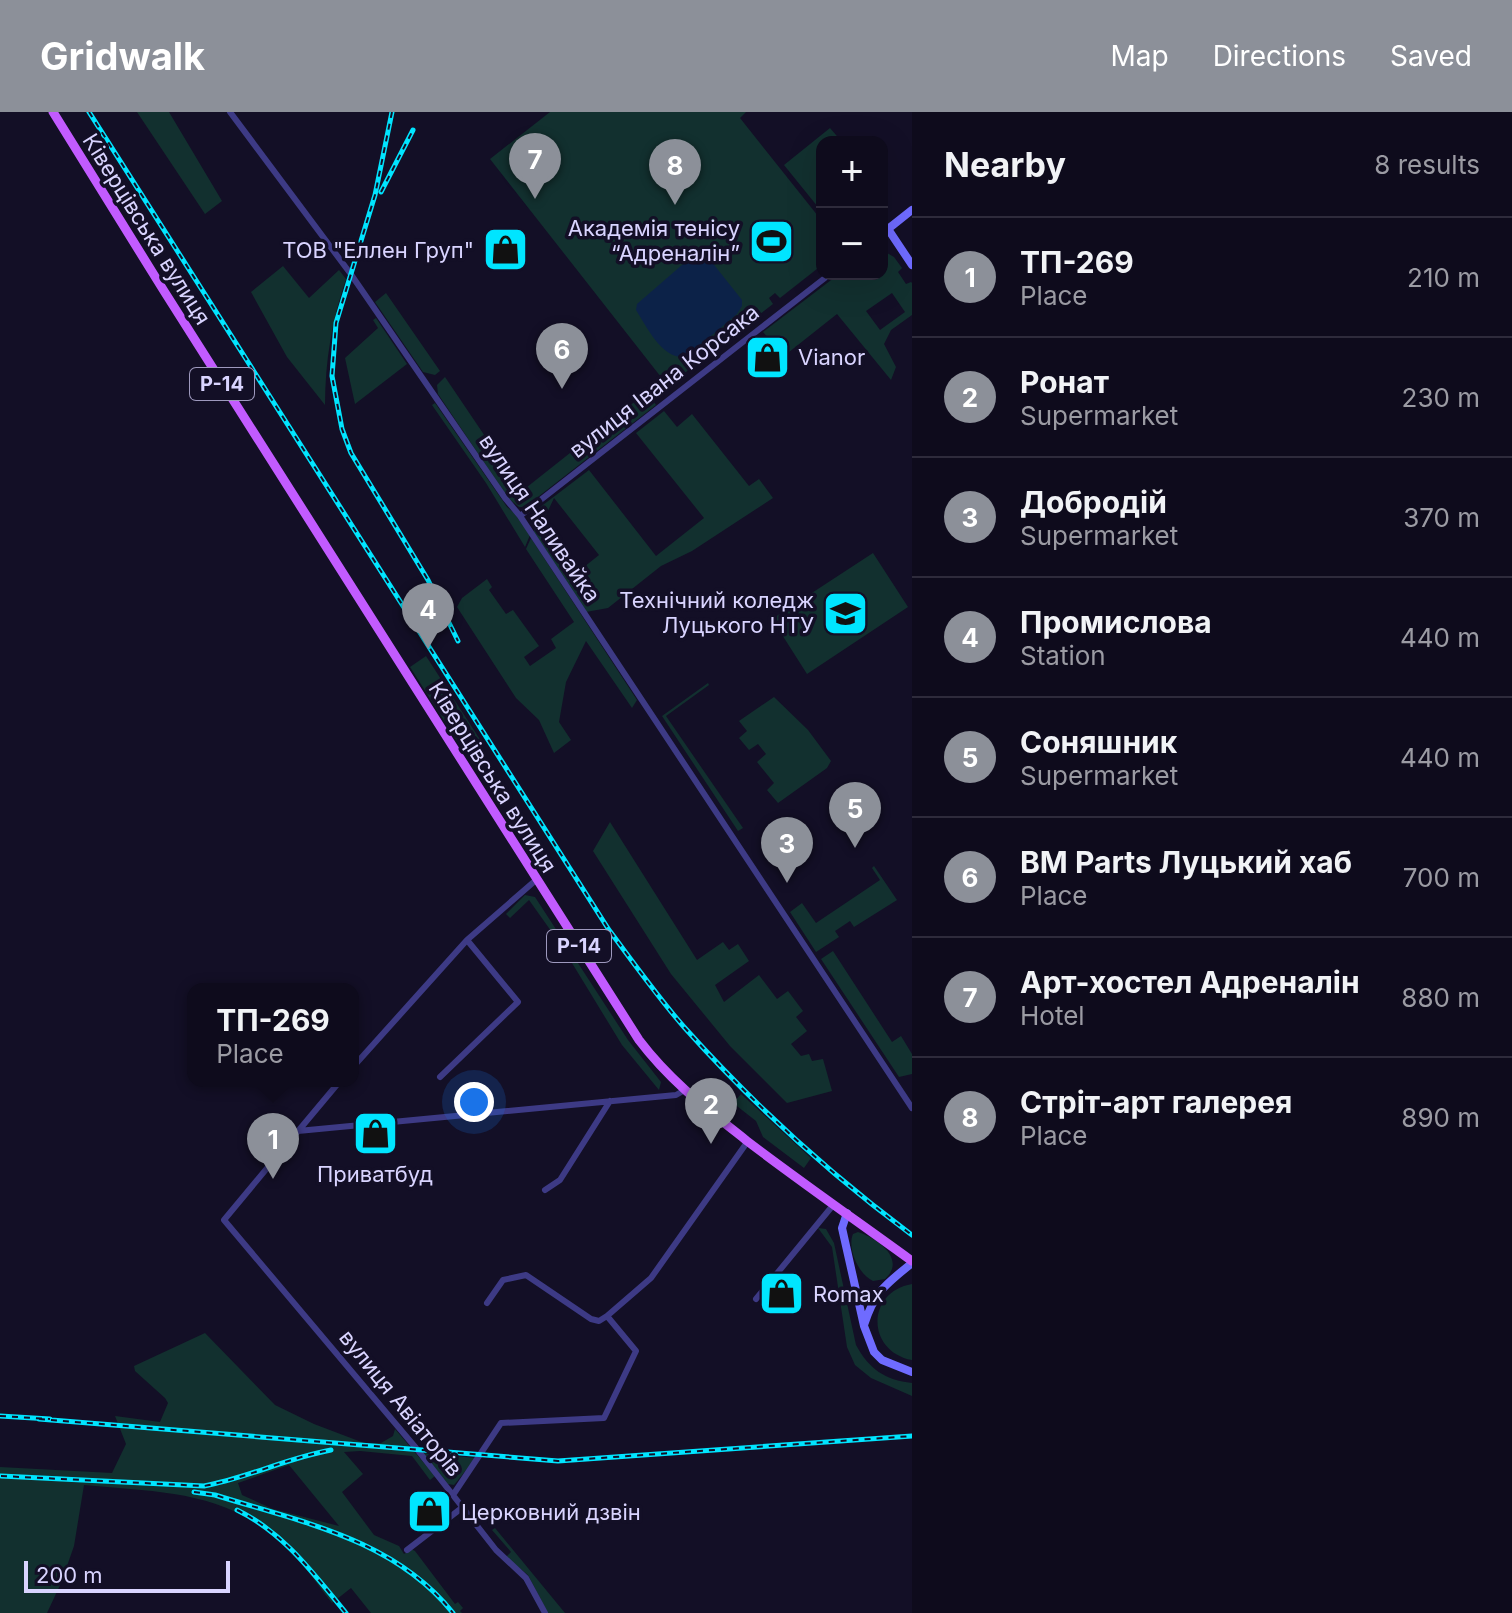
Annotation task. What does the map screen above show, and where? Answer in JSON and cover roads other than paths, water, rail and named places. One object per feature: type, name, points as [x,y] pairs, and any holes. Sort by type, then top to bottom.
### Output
[{"type":"main road","name":"Ківерцівська вулиця","points":[[53,112],[172,305],[639,1040],[683,1091],[912,1262]]},
{"type":"main road","points":[[888,230],[912,210]]},
{"type":"main road","points":[[888,236],[912,265]]},
{"type":"main road","points":[[847,1213],[842,1228],[864,1326],[874,1352],[882,1360],[912,1372]]},
{"type":"main road","points":[[864,1326],[872,1302],[882,1288],[912,1262]]},
{"type":"street","name":"вулиця Наливайка","points":[[233,113],[350,273],[520,516],[912,1108]]},
{"type":"street","name":"вулиця Івана Корсака","points":[[520,516],[822,280]]},
{"type":"street","points":[[359,1060],[467,940],[536,880]]},
{"type":"street","points":[[440,1077],[518,1002],[467,940]]},
{"type":"street","points":[[298,1131],[335,1087]]},
{"type":"street","points":[[298,1131],[676,1095],[683,1091]]},
{"type":"street","points":[[545,1190],[560,1180],[610,1101]]},
{"type":"street","name":"вулиця Авіаторів","points":[[298,1131],[224,1220],[496,1550],[526,1578],[545,1613]]},
{"type":"street","points":[[487,1303],[503,1280],[526,1275],[591,1319],[599,1321],[651,1278],[748,1141]]},
{"type":"street","points":[[756,1299],[834,1204]]},
{"type":"street","points":[[453,1495],[501,1423],[604,1418],[636,1351],[607,1316]]},
{"type":"street","points":[[407,1550],[463,1507]]},
{"type":"water","points":[[697,252],[707,256],[742,300],[742,306],[737,314],[686,357],[677,357],[656,341],[636,310],[637,304]]},
{"type":"railway","points":[[89,112],[609,930],[674,1015],[737,1083],[822,1162],[912,1235]]},
{"type":"railway","points":[[392,112],[375,195],[336,323],[332,376],[342,429],[351,453],[428,580],[458,641]]},
{"type":"railway","points":[[381,192],[413,130]]},
{"type":"railway","points":[[0,1416],[50,1419]]},
{"type":"railway","points":[[39,1419],[558,1461],[912,1436]]},
{"type":"railway","points":[[1,1476],[204,1486],[331,1450]]},
{"type":"railway","points":[[194,1492],[215,1495],[313,1525],[374,1550],[403,1567],[453,1613]]},
{"type":"railway","points":[[237,1510],[283,1542],[346,1613]]},
{"type":"place","name":"Арт-хостел Адреналін","points":[[535,199]]},
{"type":"place","name":"Стріт-арт галерея","points":[[675,205]]},
{"type":"place","name":"Академія тенісу “Адреналін”","points":[[771,241]]},
{"type":"place","name":"ТОВ \"Еллен Груп\"","points":[[505,250]]},
{"type":"place","name":"Vianor","points":[[767,357]]},
{"type":"place","name":"BM Parts Луцький хаб","points":[[562,389]]},
{"type":"place","name":"Технічний коледж Луцького НТУ","points":[[845,613]]},
{"type":"place","name":"Промислова","points":[[428,649]]},
{"type":"place","name":"Соняшник","points":[[855,848]]},
{"type":"place","name":"Добродій","points":[[787,883]]},
{"type":"place","name":"Приватбуд","points":[[375,1133]]},
{"type":"place","name":"Ронат","points":[[711,1144]]},
{"type":"place","name":"ТП-269","points":[[273,1179]]},
{"type":"place","name":"Romax","points":[[782,1294]]},
{"type":"place","name":"Церковний дзвін","points":[[430,1512]]}]
